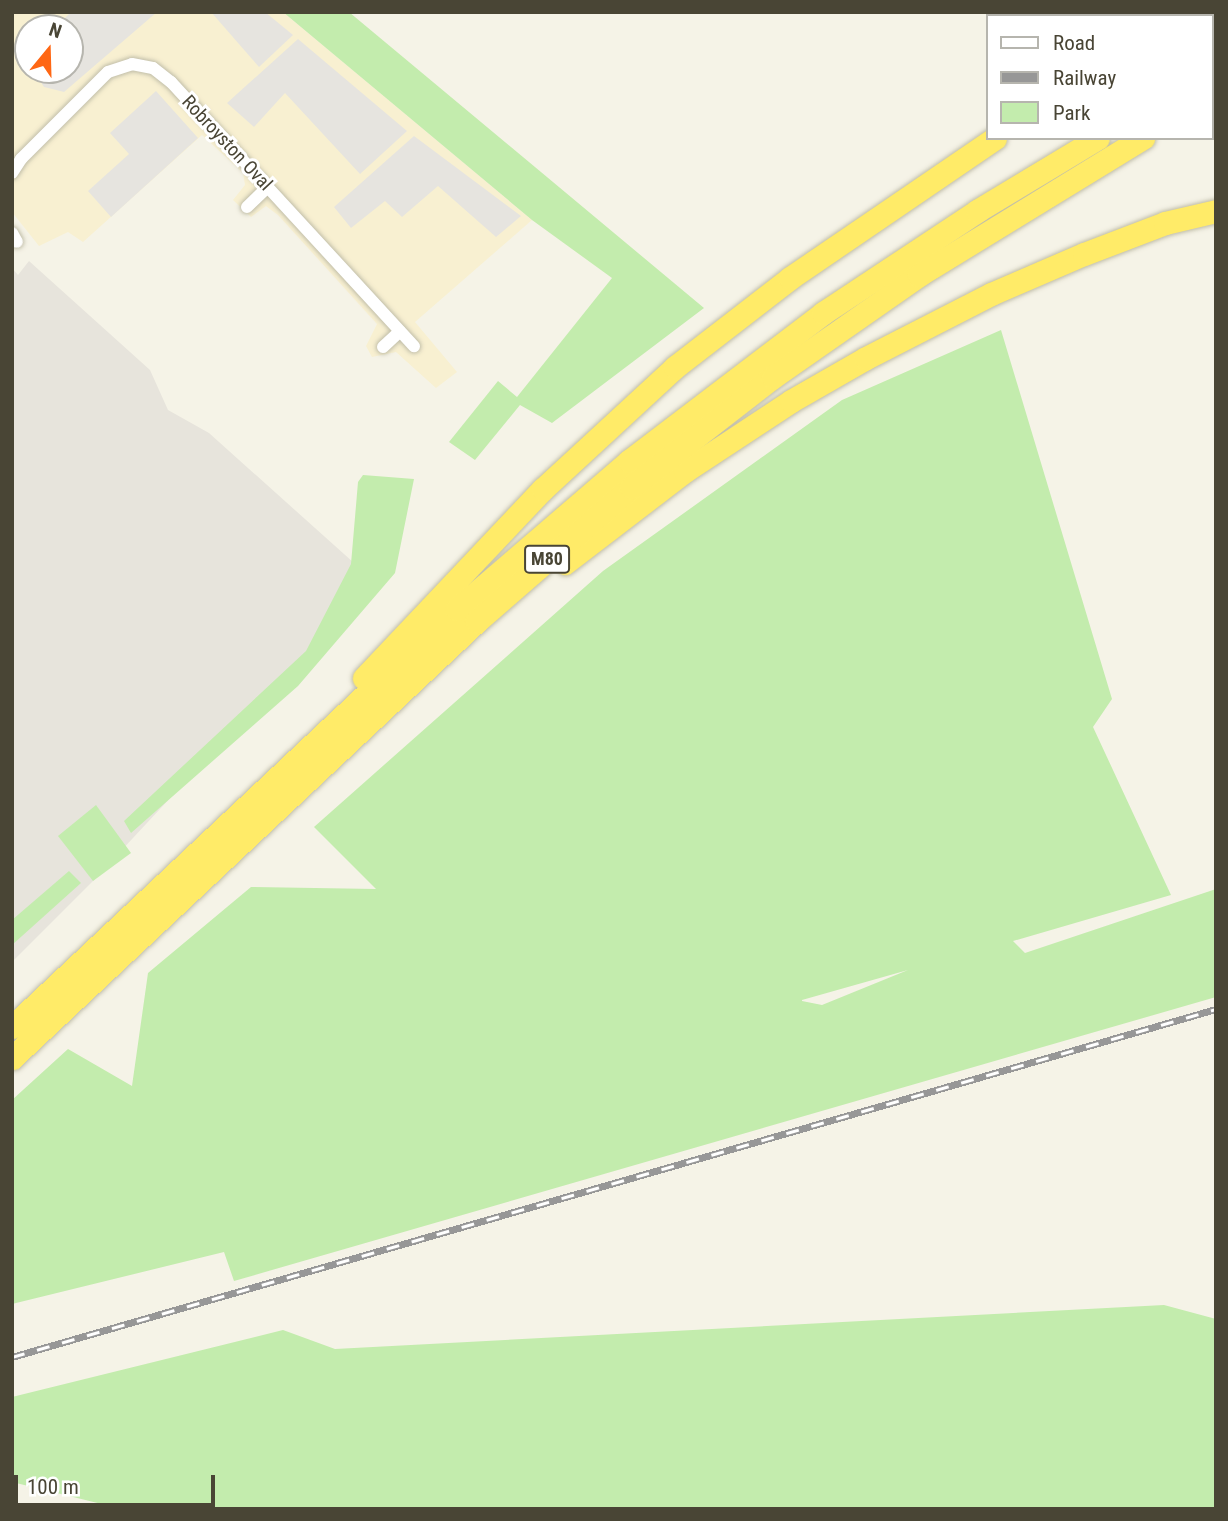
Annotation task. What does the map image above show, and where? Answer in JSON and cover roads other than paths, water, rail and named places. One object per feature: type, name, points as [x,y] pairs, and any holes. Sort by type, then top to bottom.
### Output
[{"type":"highway","points":[[231,822],[503,530],[608,426],[755,303],[992,140]]},
{"type":"highway","name":"M80","points":[[12,1027],[516,555],[691,411],[762,357],[909,255],[1095,140]]},
{"type":"highway","name":"M80","points":[[12,1058],[536,569],[706,428],[807,352],[919,275],[1140,140]]},
{"type":"highway","points":[[322,767],[620,519],[685,471],[791,401],[878,352],[1003,289],[1126,237],[1183,218],[1216,211]]},
{"type":"street","name":"Robroyston Oval","points":[[12,173],[16,161],[108,72],[132,64],[153,68],[171,82],[414,346]]},
{"type":"street","points":[[247,207],[268,187]]},
{"type":"street","points":[[12,233],[17,243],[12,242]]},
{"type":"street","points":[[383,347],[400,331]]},
{"type":"railway","points":[[12,1357],[1216,1009]]}]
